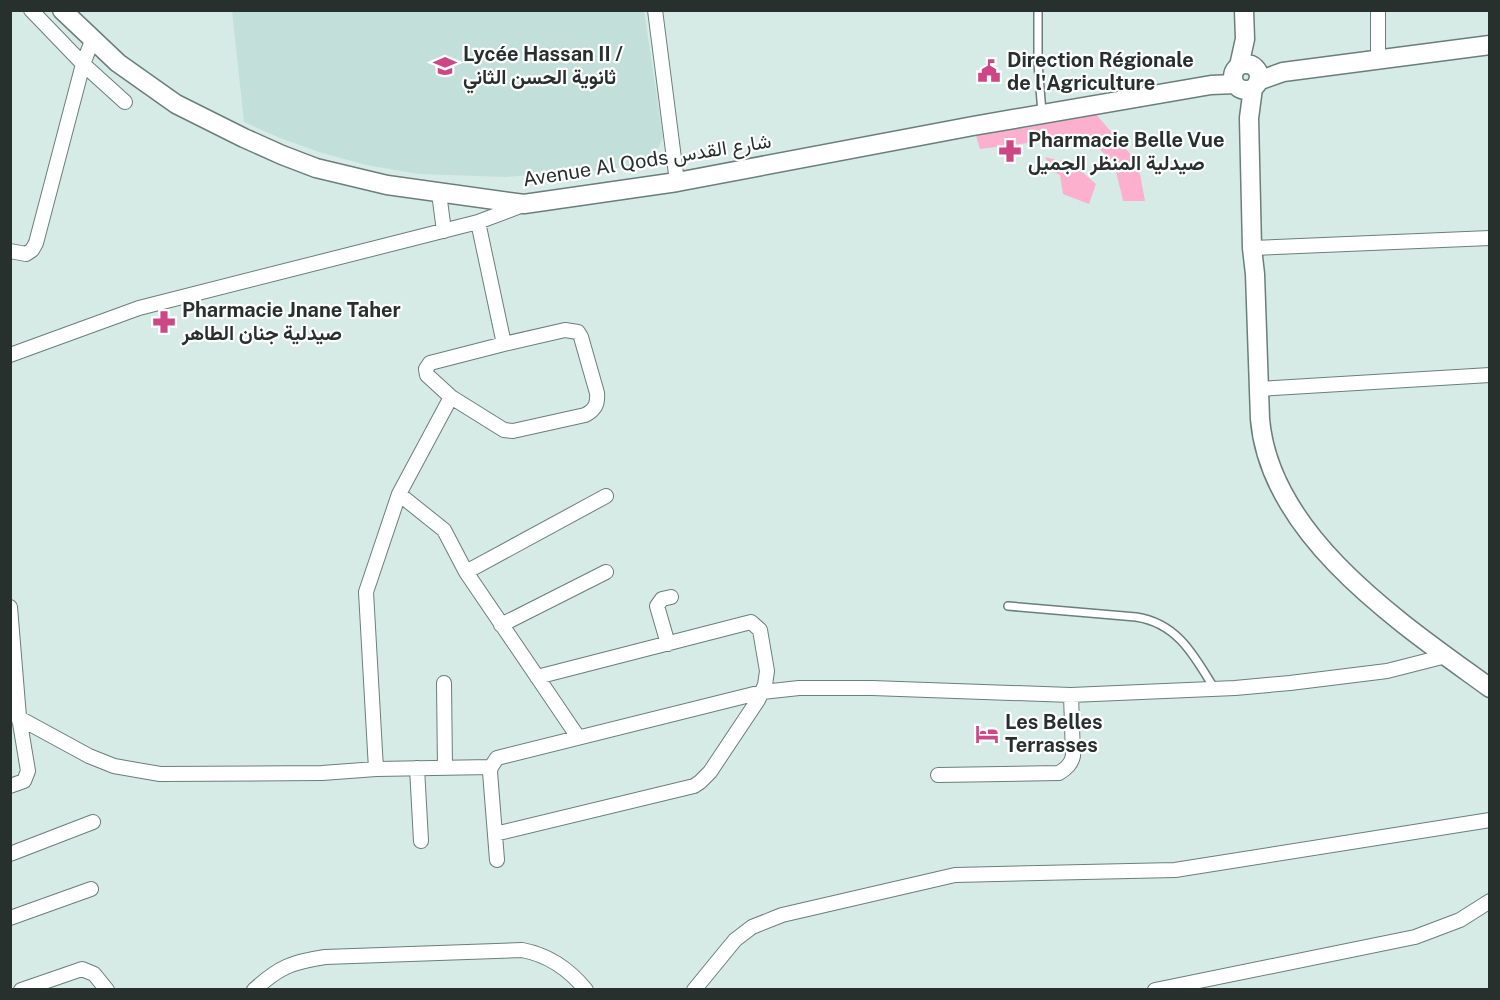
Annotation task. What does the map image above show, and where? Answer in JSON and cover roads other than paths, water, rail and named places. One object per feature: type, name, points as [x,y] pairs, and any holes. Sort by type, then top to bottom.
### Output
[{"type":"street","points":[[31,10],[83,64],[125,102]]},
{"type":"street","name":"Avenue Al Qods شارع القدس","points":[[62,10],[92,41],[145,83],[176,104],[244,138],[326,170],[387,185],[524,204],[678,182],[1246,77],[1490,45]]},
{"type":"street","points":[[655,10],[678,182]]},
{"type":"street","points":[[1244,10],[1261,434],[1269,464],[1291,509],[1333,563],[1446,656],[1490,688]]},
{"type":"street","points":[[1378,10],[1378,60]]},
{"type":"street","points":[[10,251],[26,254],[36,243],[83,64],[92,41]]},
{"type":"street","points":[[439,193],[444,231]]},
{"type":"street","points":[[10,355],[139,308],[478,222],[524,204]]},
{"type":"street","points":[[478,222],[504,344]]},
{"type":"street","points":[[1252,248],[1490,238]]},
{"type":"street","points":[[565,330],[578,332],[597,393],[594,409],[585,415],[513,431],[504,430],[451,397],[427,375],[426,369],[430,363],[504,344],[565,330]]},
{"type":"street","points":[[1259,389],[1490,375]]},
{"type":"street","points":[[376,769],[366,592],[399,494],[451,397]]},
{"type":"street","points":[[399,494],[444,530],[466,572],[578,737]]},
{"type":"street","points":[[466,572],[606,496]]},
{"type":"street","points":[[501,625],[606,572]]},
{"type":"street","points":[[668,644],[657,606],[662,599],[671,597]]},
{"type":"street","points":[[10,607],[15,715],[28,771],[24,781],[10,786]]},
{"type":"street","points":[[495,834],[700,782],[710,772],[762,692],[767,671],[760,630],[755,624],[747,622],[537,677]]},
{"type":"street","points":[[497,860],[490,767],[497,758],[762,692],[799,688],[872,688],[1071,695],[1214,688],[1340,678],[1387,671],[1446,656]]},
{"type":"street","points":[[444,684],[445,768]]},
{"type":"street","points":[[938,775],[1059,773],[1065,770],[1073,756],[1071,695]]},
{"type":"street","points":[[15,715],[89,756],[114,766],[160,774],[322,773],[376,769],[490,767]]},
{"type":"street","points":[[417,768],[421,841]]},
{"type":"street","points":[[694,990],[735,940],[752,927],[782,915],[955,874],[1175,870],[1490,820]]},
{"type":"street","points":[[10,854],[93,822]]},
{"type":"street","points":[[10,918],[91,889]]},
{"type":"street","points":[[1155,990],[1415,937],[1461,920],[1490,901]]},
{"type":"street","points":[[254,990],[274,972],[298,962],[325,957],[522,950],[538,953],[553,960],[578,980],[586,990]]},
{"type":"street","points":[[702,990],[711,967]]},
{"type":"street","points":[[21,990],[82,969],[94,974],[107,990]]},
{"type":"lane","points":[[1038,10],[1038,63],[1042,114]]},
{"type":"lane","points":[[1008,606],[1152,620],[1171,630],[1182,640],[1214,688]]},
{"type":"place","name":"Lycée Hassan II / ثانوية الحسن الثاني","points":[[445,66]]},
{"type":"place","name":"Direction Régionale de l'Agriculture","points":[[989,71]]},
{"type":"place","name":"Pharmacie Belle Vue صيدلية المنظر الجميل","points":[[1010,151]]},
{"type":"place","name":"Pharmacie Jnane Taher صيدلية جنان الطاهر","points":[[164,322]]},
{"type":"place","name":"Les Belles Terrasses","points":[[987,734]]}]
